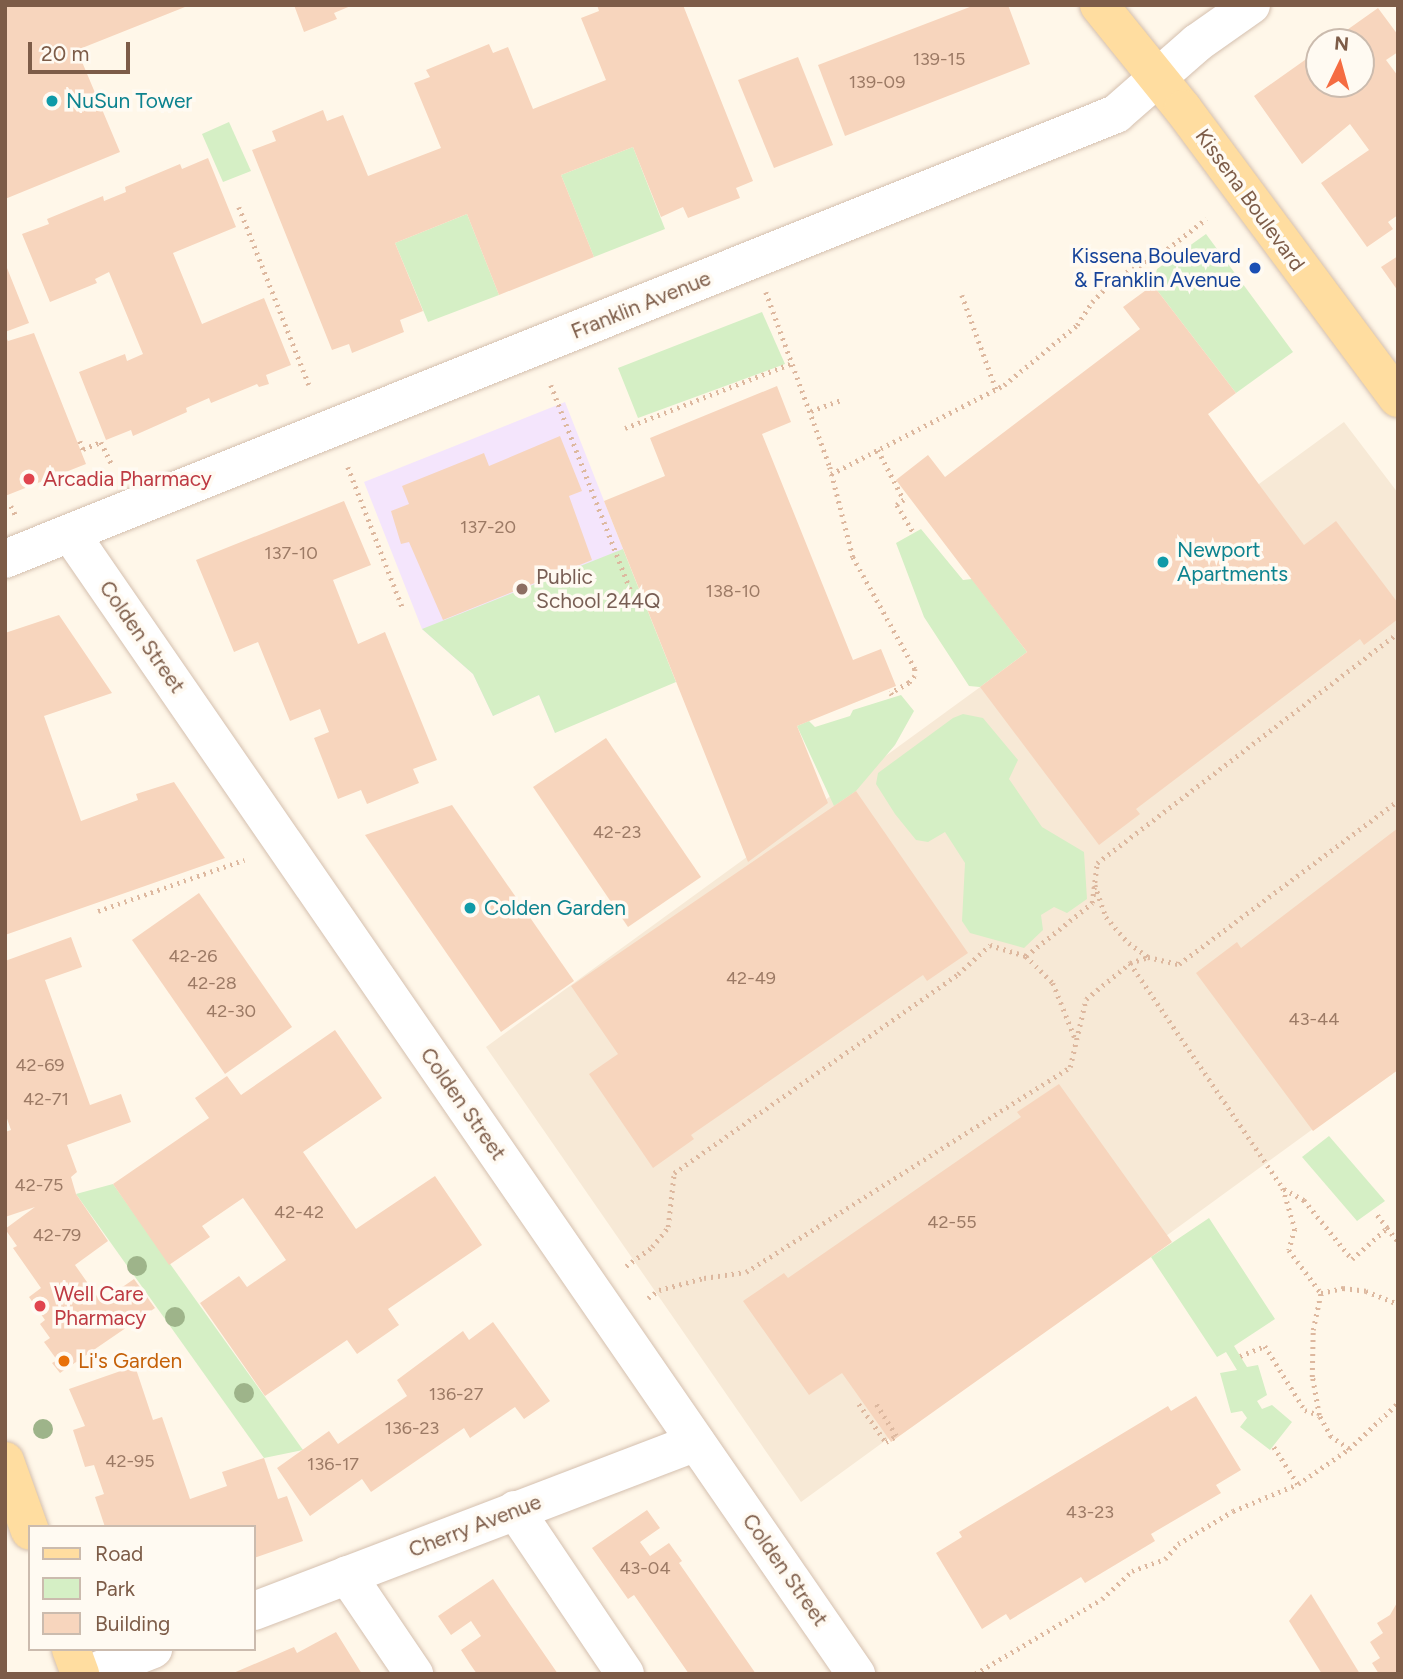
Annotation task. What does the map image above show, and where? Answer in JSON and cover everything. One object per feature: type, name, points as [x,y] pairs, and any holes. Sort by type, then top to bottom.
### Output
[{"type":"main road","name":"Kissena Boulevard","points":[[1098,5],[1184,109],[1398,398]]},
{"type":"main road","points":[[5,1461],[28,1525]]},
{"type":"main road","points":[[72,1651],[80,1674]]},
{"type":"street","name":"Franklin Avenue","points":[[5,559],[1116,114],[1156,77],[1251,5]]},
{"type":"street","name":"Colden Street","points":[[70,533],[856,1674]]},
{"type":"street","name":"Cherry Avenue","points":[[256,1610],[696,1441]]},
{"type":"street","points":[[515,1510],[625,1674]]},
{"type":"street","points":[[347,1575],[414,1674]]},
{"type":"street","points":[[90,1674],[148,1651]]},
{"type":"path","points":[[239,207],[309,386]]},
{"type":"path","points":[[831,474],[996,390],[1077,325],[1092,302],[1114,279],[1162,253],[1206,219]]},
{"type":"path","points":[[766,291],[811,411],[853,557],[915,669],[909,683],[891,693],[894,697]]},
{"type":"path","points":[[962,295],[996,390]]},
{"type":"path","points":[[625,428],[793,363]]},
{"type":"path","points":[[551,385],[631,591]]},
{"type":"path","points":[[811,411],[842,400]]},
{"type":"path","points":[[80,441],[83,449],[101,442],[112,466]]},
{"type":"path","points":[[878,450],[904,500],[897,505],[914,533]]},
{"type":"path","points":[[348,467],[403,609]]},
{"type":"path","points":[[97,471],[103,483]]},
{"type":"path","points":[[11,506],[17,518]]},
{"type":"path","points":[[1026,956],[1092,903],[1097,863],[1398,633]]},
{"type":"path","points":[[1095,884],[1106,917],[1129,943],[1148,957],[1179,964],[1398,801]]},
{"type":"path","points":[[98,911],[244,860]]},
{"type":"path","points":[[626,1266],[652,1247],[668,1227],[674,1173],[958,974],[990,945],[1026,956],[1053,983],[1075,1040]]},
{"type":"path","points":[[648,1298],[659,1290],[746,1272],[1070,1067],[1086,999],[1130,963],[1148,957]]},
{"type":"path","points":[[1130,963],[1283,1188],[1295,1229],[1289,1250],[1321,1293],[1313,1330],[1312,1356],[1312,1377],[1319,1415],[1331,1437],[1349,1449]]},
{"type":"path","points":[[1283,1188],[1304,1200],[1352,1259],[1387,1228]]},
{"type":"path","points":[[1376,1214],[1398,1241]]},
{"type":"path","points":[[1321,1293],[1342,1288],[1366,1292],[1398,1304]]},
{"type":"path","points":[[1240,1356],[1265,1346],[1305,1410],[1319,1415]]},
{"type":"path","points":[[859,1404],[886,1442],[896,1436],[875,1402]]},
{"type":"path","points":[[975,1674],[1102,1599],[1132,1571],[1165,1559],[1178,1544],[1233,1511],[1298,1484],[1349,1449],[1398,1403]]},
{"type":"path","points":[[1274,1447],[1298,1484]]},
{"type":"shaded area","name":"Public School 244Q","points":[[565,402],[623,549],[555,733],[539,695],[493,716],[473,674],[422,629],[364,482]]},
{"type":"shaded area","points":[[1344,422],[1398,493],[1398,1067],[801,1502],[486,1047]]},
{"type":"green space","points":[[229,122],[251,171],[223,182],[202,134]]},
{"type":"green space","points":[[633,147],[665,229],[594,257],[561,175]]},
{"type":"green space","points":[[467,214],[499,295],[428,322],[395,243]]},
{"type":"green space","points":[[1206,234],[1293,352],[1236,393],[1153,285],[1157,269]]},
{"type":"green space","points":[[762,312],[785,364],[638,418],[618,368]]},
{"type":"green space","points":[[921,529],[963,580],[972,579],[1027,652],[980,687],[969,686],[924,617],[896,543]]},
{"type":"green space","points":[[623,549],[676,682],[555,733],[539,695],[493,716],[473,674],[422,629]]},
{"type":"green space","points":[[901,695],[914,711],[895,745],[856,791],[834,806],[797,726],[809,721],[815,727],[850,716],[853,710]]},
{"type":"green space","points":[[963,714],[983,718],[1018,760],[1009,779],[1042,827],[1084,852],[1087,899],[1067,913],[1054,907],[1041,915],[1043,930],[1024,948],[970,933],[962,921],[965,863],[945,832],[928,842],[916,840],[876,784],[878,773],[953,718]]},
{"type":"green space","points":[[1329,1136],[1385,1201],[1357,1221],[1302,1157]]},
{"type":"green space","points":[[113,1184],[303,1450],[264,1458],[76,1194]]},
{"type":"green space","points":[[1209,1218],[1275,1319],[1234,1346],[1247,1367],[1258,1365],[1267,1395],[1257,1401],[1262,1409],[1272,1405],[1292,1422],[1270,1450],[1240,1427],[1247,1418],[1242,1411],[1231,1413],[1220,1373],[1237,1370],[1226,1352],[1217,1357],[1151,1257]]},
{"type":"building","name":"NuSun Tower","points":[[5,5],[190,5],[77,50],[120,152],[5,199]]},
{"type":"building","points":[[294,5],[353,5],[334,13],[337,19],[304,32]]},
{"type":"building","points":[[597,5],[683,5],[753,181],[736,188],[740,198],[688,218],[683,207],[661,217],[633,147],[561,175],[594,257],[499,295],[467,214],[395,243],[423,311],[400,320],[404,332],[352,353],[349,344],[332,350],[252,150],[276,141],[272,131],[323,110],[327,121],[343,115],[368,176],[441,148],[414,83],[430,77],[426,70],[489,44],[493,53],[508,47],[533,109],[606,80],[581,18],[599,11]]},
{"type":"building","points":[[975,5],[1008,5],[1030,64],[845,136],[818,65]]},
{"type":"building","points":[[1378,8],[1398,35],[1398,52],[1386,60],[1398,76],[1398,215],[1388,222],[1393,229],[1367,247],[1321,183],[1369,150],[1350,124],[1302,164],[1254,96],[1305,60],[1305,98],[1375,98],[1375,28],[1350,28]]},
{"type":"building","points":[[798,57],[833,145],[774,168],[738,80]]},
{"type":"building","points":[[208,158],[236,227],[173,253],[202,324],[264,298],[291,365],[266,375],[269,384],[259,387],[257,384],[211,403],[209,398],[186,408],[187,412],[133,436],[131,430],[106,440],[79,372],[125,354],[127,361],[143,354],[109,272],[95,279],[97,283],[50,302],[22,234],[49,224],[47,219],[103,196],[104,201],[126,192],[125,187],[180,164],[182,169]]},
{"type":"building","points":[[1398,256],[1398,291],[1381,267]]},
{"type":"building","points":[[5,263],[29,323],[5,332]]},
{"type":"building","name":"Newport Apartments","points":[[1153,285],[1236,393],[1208,414],[1255,479],[1304,545],[1336,521],[1398,603],[1398,619],[1364,645],[1360,639],[1136,809],[1140,814],[1099,845],[980,687],[1027,652],[896,480],[928,455],[945,477],[1140,329],[1123,307]]},
{"type":"building","points":[[34,333],[86,464],[5,496],[5,335],[8,341]]},
{"type":"building","points":[[777,386],[791,422],[762,434],[853,660],[881,649],[896,686],[797,726],[828,803],[748,862],[604,501],[665,476],[650,438]]},
{"type":"building","points":[[560,436],[582,491],[569,496],[592,560],[443,620],[409,542],[401,544],[391,511],[409,504],[402,486],[484,453],[489,466]]},
{"type":"building","points":[[344,501],[371,565],[333,580],[358,644],[385,632],[437,760],[413,769],[419,783],[367,804],[361,790],[338,799],[314,738],[329,732],[320,709],[290,721],[258,642],[234,652],[196,560]]},
{"type":"building","points":[[59,615],[112,693],[44,716],[81,821],[138,800],[136,794],[174,782],[225,858],[5,935],[5,633]]},
{"type":"building","points":[[606,738],[701,877],[628,927],[533,787]]},
{"type":"building","points":[[856,791],[968,953],[927,981],[923,975],[691,1135],[694,1139],[653,1168],[589,1074],[618,1054],[571,986]]},
{"type":"building","name":"Colden Garden","points":[[452,805],[574,981],[501,1032],[365,835]]},
{"type":"building","points":[[1398,828],[1398,1070],[1313,1131],[1196,973],[1237,942],[1241,948]]},
{"type":"building","points":[[199,893],[292,1027],[225,1074],[132,940]]},
{"type":"building","points":[[71,937],[82,967],[45,980],[90,1105],[121,1094],[131,1122],[67,1145],[77,1172],[71,1177],[76,1194],[108,1241],[75,1265],[101,1302],[134,1279],[155,1308],[60,1373],[52,1363],[57,1360],[44,1342],[50,1338],[40,1324],[45,1320],[29,1297],[41,1288],[13,1248],[17,1246],[5,1229],[35,1207],[5,1217],[5,1132],[11,1130],[5,1113],[5,961]]},
{"type":"building","points":[[335,1030],[382,1098],[303,1152],[356,1229],[435,1176],[482,1245],[388,1309],[399,1325],[357,1354],[347,1340],[265,1396],[200,1303],[239,1276],[247,1287],[286,1260],[243,1198],[202,1226],[210,1237],[169,1265],[113,1184],[209,1118],[195,1098],[227,1076],[241,1095]]},
{"type":"building","points":[[1059,1084],[1172,1242],[891,1442],[842,1373],[809,1395],[743,1301],[784,1273],[788,1278],[1021,1117],[1017,1112]]},
{"type":"building","points":[[493,1322],[550,1401],[524,1419],[515,1407],[470,1438],[464,1428],[371,1492],[362,1479],[310,1516],[277,1468],[329,1431],[338,1444],[407,1396],[397,1380],[463,1331],[469,1340]]},
{"type":"building","points":[[135,1366],[153,1420],[162,1417],[190,1499],[227,1486],[222,1472],[264,1458],[278,1499],[287,1496],[303,1541],[256,1557],[256,1525],[104,1525],[95,1497],[104,1494],[94,1465],[85,1467],[73,1430],[85,1426],[69,1389]]},
{"type":"building","points":[[1196,1396],[1241,1470],[1216,1485],[1221,1493],[1151,1534],[1155,1541],[1085,1583],[1081,1577],[1010,1620],[1006,1614],[982,1629],[936,1553],[962,1537],[959,1532],[1168,1406],[1171,1411]]},
{"type":"building","points":[[647,1510],[660,1528],[640,1542],[650,1556],[669,1543],[682,1561],[679,1563],[756,1674],[689,1674],[634,1595],[628,1599],[592,1548]]},
{"type":"building","points":[[493,1579],[558,1674],[477,1674],[470,1664],[461,1650],[481,1636],[471,1621],[451,1635],[438,1616]]},
{"type":"building","points":[[1311,1594],[1360,1674],[1322,1674],[1289,1621]]},
{"type":"building","points":[[1398,1601],[1398,1674],[1379,1674],[1372,1663],[1380,1658],[1370,1642],[1383,1633],[1377,1623],[1390,1615]]},
{"type":"building","points":[[336,1632],[362,1674],[231,1674],[294,1647],[297,1653]]},
{"type":"place","name":"NuSun Tower","points":[[52,101]]},
{"type":"place","name":"Kissena Boulevard & Franklin Avenue","points":[[1255,268]]},
{"type":"place","name":"Arcadia Pharmacy","points":[[29,479]]},
{"type":"place","name":"Newport Apartments","points":[[1163,562]]},
{"type":"place","name":"Public School 244Q","points":[[522,589]]},
{"type":"place","name":"Colden Garden","points":[[470,908]]},
{"type":"place","name":"Well Care Pharmacy","points":[[40,1306]]},
{"type":"place","name":"Li's Garden","points":[[64,1361]]}]
